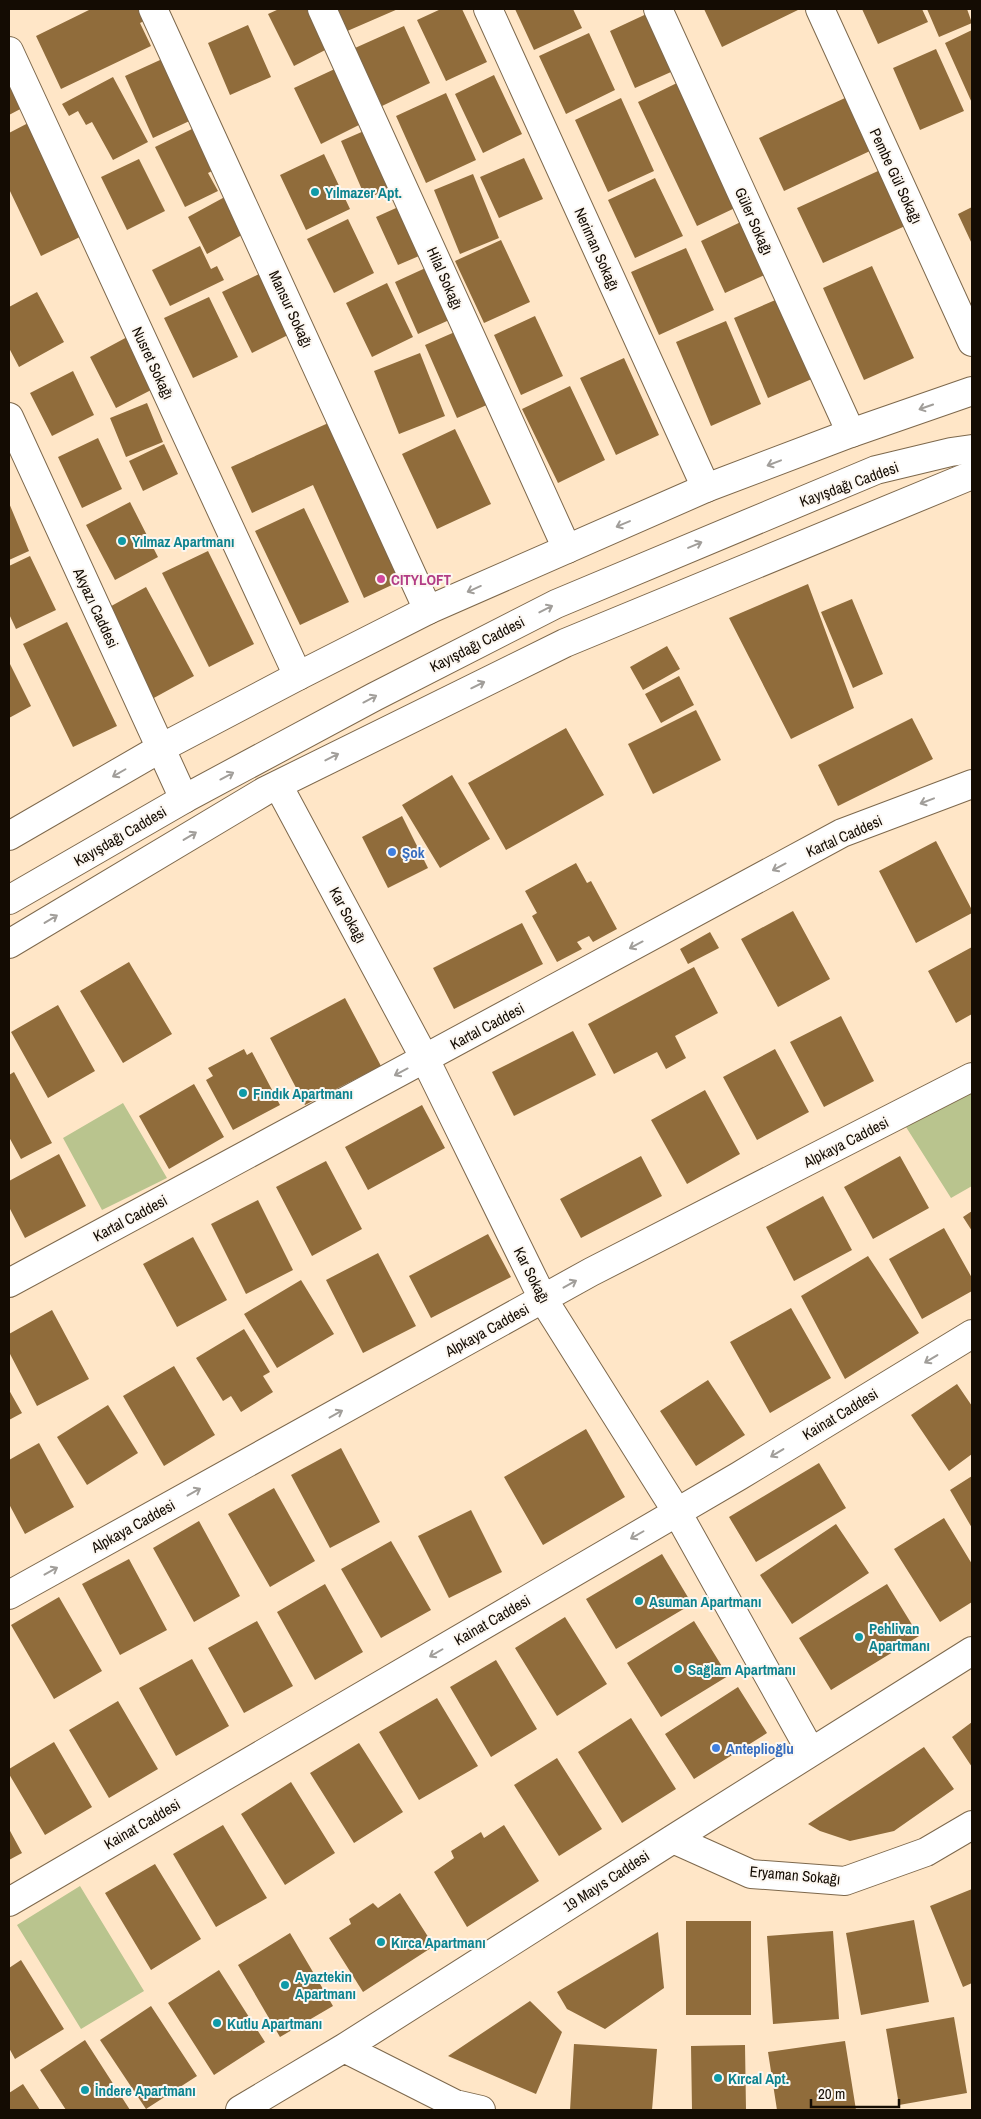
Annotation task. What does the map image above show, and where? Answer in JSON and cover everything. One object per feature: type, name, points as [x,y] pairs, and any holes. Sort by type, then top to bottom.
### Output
[{"type":"street","name":"Mansur Sokağı","points":[[153,9],[428,610]]},
{"type":"street","name":"Hilal Sokağı","points":[[322,9],[567,549]]},
{"type":"street","name":"Neriman Sokağı","points":[[488,9],[706,488]]},
{"type":"street","name":"Güler Sokağı","points":[[658,9],[851,433]]},
{"type":"street","name":"Pembe Gül Sokağı","points":[[820,9],[972,342]]},
{"type":"street","name":"Nusret Sokağı","points":[[9,51],[298,676]]},
{"type":"street","points":[[11,830],[161,748],[428,610],[706,488],[851,433],[972,391]]},
{"type":"street","name":"Akyazı Caddesi","points":[[9,417],[184,799]]},
{"type":"street","name":"Kayışdağı Caddesi","points":[[9,900],[184,799],[374,697],[556,604],[876,470],[951,452],[972,449]]},
{"type":"street","points":[[9,944],[278,785],[565,642],[972,475]]},
{"type":"street","name":"Kartal Caddesi","points":[[9,1283],[842,833],[972,784]]},
{"type":"street","name":"Kar Sokağı","points":[[278,785],[425,1059],[543,1299],[677,1512],[811,1752]]},
{"type":"street","name":"Alpkaya Caddesi","points":[[9,1595],[591,1272],[972,1077]]},
{"type":"street","name":"Kainat Caddesi","points":[[9,1902],[677,1512],[972,1334]]},
{"type":"street","name":"19 Mayıs Caddesi","points":[[240,2110],[344,2048],[972,1651]]},
{"type":"street","name":"Eryaman Sokağı","points":[[672,1839],[751,1874],[845,1881],[926,1852],[972,1825]]},
{"type":"street","points":[[344,2048],[454,2104],[482,2110]]},
{"type":"green space","points":[[972,1088],[972,1186],[951,1198],[906,1127]]},
{"type":"green space","points":[[123,1103],[167,1178],[102,1210],[63,1138]]},
{"type":"green space","points":[[80,1886],[144,1991],[81,2029],[17,1925]]},
{"type":"building","points":[[91,9],[150,9],[154,16],[140,23],[151,46],[61,89],[36,36]]},
{"type":"building","points":[[279,9],[314,9],[333,46],[294,66],[268,14]]},
{"type":"building","points":[[336,9],[398,9],[345,32]]},
{"type":"building","points":[[441,9],[462,9],[487,62],[446,81],[417,20]]},
{"type":"building","points":[[515,9],[573,9],[582,28],[534,50]]},
{"type":"building","points":[[704,9],[800,9],[722,47]]},
{"type":"building","points":[[862,9],[922,9],[928,22],[878,44]]},
{"type":"building","points":[[927,9],[967,9],[972,23],[939,37]]},
{"type":"building","points":[[655,10],[680,68],[635,88],[610,31]]},
{"type":"building","points":[[248,25],[271,77],[230,95],[208,43]]},
{"type":"building","points":[[404,26],[430,83],[382,106],[355,48]]},
{"type":"building","points":[[972,30],[972,103],[945,43]]},
{"type":"building","points":[[589,33],[615,90],[566,114],[539,56]]},
{"type":"building","points":[[936,49],[964,111],[920,130],[893,68]]},
{"type":"building","points":[[171,55],[198,117],[153,138],[125,76]]},
{"type":"building","points":[[339,67],[365,122],[321,144],[294,88]]},
{"type":"building","points":[[9,73],[26,106],[9,115]]},
{"type":"building","points":[[494,75],[522,134],[483,153],[455,94]]},
{"type":"building","points":[[113,77],[148,142],[113,160],[92,122],[86,125],[78,111],[69,116],[62,104]]},
{"type":"building","points":[[679,82],[737,207],[697,226],[638,102]]},
{"type":"building","points":[[446,93],[476,160],[426,183],[396,116]]},
{"type":"building","points":[[621,98],[654,171],[608,192],[575,120]]},
{"type":"building","points":[[845,98],[870,151],[784,191],[759,138]]},
{"type":"building","points":[[32,121],[86,234],[41,256],[9,189],[9,133]]},
{"type":"building","points":[[373,127],[398,185],[366,199],[341,141]]},
{"type":"building","points":[[192,129],[205,155],[218,168],[208,173],[218,191],[185,207],[155,147]]},
{"type":"building","name":"Yılmazer Apt.","points":[[324,154],[350,209],[306,230],[280,175]]},
{"type":"building","points":[[524,158],[543,199],[499,218],[480,177]]},
{"type":"building","points":[[139,159],[165,211],[127,230],[101,177]]},
{"type":"building","points":[[889,166],[914,222],[823,263],[797,208]]},
{"type":"building","points":[[473,174],[499,238],[460,254],[434,190]]},
{"type":"building","points":[[655,178],[683,236],[635,258],[608,200]]},
{"type":"building","points":[[232,193],[251,230],[207,254],[188,217]]},
{"type":"building","points":[[405,204],[426,253],[398,265],[376,217]]},
{"type":"building","points":[[972,207],[972,244],[958,214]]},
{"type":"building","points":[[348,219],[374,273],[334,293],[307,239]]},
{"type":"building","points":[[747,219],[771,272],[725,293],[701,241]]},
{"type":"building","points":[[501,240],[530,302],[484,323],[455,261]]},
{"type":"building","points":[[200,246],[211,269],[217,266],[224,280],[170,306],[152,270]]},
{"type":"building","points":[[686,248],[714,310],[659,335],[631,272]]},
{"type":"building","points":[[432,265],[456,317],[418,334],[395,282]]},
{"type":"building","points":[[872,266],[914,358],[864,380],[823,288]]},
{"type":"building","points":[[263,272],[292,333],[252,353],[222,292]]},
{"type":"building","points":[[387,283],[413,337],[372,357],[346,303]]},
{"type":"building","points":[[37,292],[64,342],[19,367],[9,348],[9,307]]},
{"type":"building","points":[[787,295],[821,375],[768,398],[734,318]]},
{"type":"building","points":[[209,297],[238,357],[193,378],[164,318]]},
{"type":"building","points":[[535,316],[563,376],[521,395],[494,335]]},
{"type":"building","points":[[726,321],[761,404],[711,426],[676,342]]},
{"type":"building","points":[[464,328],[496,401],[457,418],[425,345]]},
{"type":"building","points":[[129,336],[155,388],[116,408],[90,357]]},
{"type":"building","points":[[420,353],[445,416],[399,434],[374,371]]},
{"type":"building","points":[[624,358],[659,435],[616,455],[580,378]]},
{"type":"building","points":[[73,371],[94,415],[52,436],[30,393]]},
{"type":"building","points":[[570,386],[605,460],[558,483],[522,409]]},
{"type":"building","points":[[147,403],[163,442],[126,457],[110,418]]},
{"type":"building","points":[[335,420],[407,578],[364,598],[313,485],[252,513],[231,467]]},
{"type":"building","points":[[455,429],[491,504],[437,529],[402,454]]},
{"type":"building","points":[[98,438],[122,489],[82,508],[58,457]]},
{"type":"building","points":[[164,444],[178,474],[143,491],[129,461]]},
{"type":"building","name":"Yılmaz Apartmanı","points":[[130,502],[158,557],[115,580],[86,525]]},
{"type":"building","points":[[9,503],[29,551],[9,560]]},
{"type":"building","points":[[304,508],[349,602],[300,625],[255,531]]},
{"type":"building","points":[[208,551],[254,644],[209,667],[162,573]]},
{"type":"building","points":[[30,556],[56,610],[16,629],[9,614],[9,566]]},
{"type":"building","points":[[808,584],[854,708],[791,739],[729,618]]},
{"type":"building","points":[[146,587],[194,676],[152,699],[104,610]]},
{"type":"building","points":[[852,599],[883,674],[853,688],[821,612]]},
{"type":"building","points":[[67,622],[117,726],[73,747],[23,644]]},
{"type":"building","points":[[667,646],[680,669],[643,690],[630,667]]},
{"type":"building","points":[[9,662],[31,706],[9,718]]},
{"type":"building","points":[[679,676],[694,705],[661,723],[645,694]]},
{"type":"building","points":[[696,710],[721,760],[653,794],[628,744]]},
{"type":"building","points":[[912,718],[933,759],[838,806],[818,765]]},
{"type":"building","points":[[566,728],[604,795],[506,850],[468,783]]},
{"type":"building","points":[[452,775],[490,839],[440,868],[402,805]]},
{"type":"building","points":[[402,816],[428,868],[388,888],[362,837]]},
{"type":"building","points":[[936,841],[972,913],[916,943],[879,871]]},
{"type":"building","points":[[576,863],[587,883],[591,881],[617,929],[593,942],[589,936],[577,942],[582,949],[557,962],[532,916],[537,913],[525,891]]},
{"type":"building","points":[[793,911],[830,979],[778,1007],[741,939]]},
{"type":"building","points":[[522,923],[543,964],[454,1009],[433,968]]},
{"type":"building","points":[[710,932],[719,948],[688,964],[680,949]]},
{"type":"building","points":[[972,947],[972,1014],[956,1023],[928,971]]},
{"type":"building","points":[[129,962],[172,1034],[123,1063],[80,991]]},
{"type":"building","points":[[694,967],[718,1013],[675,1036],[686,1058],[666,1069],[657,1052],[614,1074],[588,1024]]},
{"type":"building","points":[[345,998],[381,1066],[305,1105],[270,1038]]},
{"type":"building","points":[[58,1005],[95,1071],[48,1098],[11,1032]]},
{"type":"building","points":[[841,1016],[874,1081],[824,1107],[790,1042]]},
{"type":"building","points":[[573,1031],[596,1075],[514,1116],[492,1072]]},
{"type":"building","name":"Fındık Apartmanı","points":[[244,1049],[247,1055],[252,1052],[280,1105],[233,1130],[206,1080],[213,1076],[208,1068]]},
{"type":"building","points":[[775,1049],[809,1112],[757,1140],[723,1077]]},
{"type":"building","points":[[14,1072],[52,1143],[21,1159],[9,1137],[9,1075]]},
{"type":"building","points":[[194,1084],[224,1137],[169,1169],[139,1116]]},
{"type":"building","points":[[705,1090],[740,1154],[687,1184],[651,1120]]},
{"type":"building","points":[[422,1105],[445,1148],[368,1190],[345,1147]]},
{"type":"building","points":[[59,1154],[86,1206],[25,1238],[9,1207],[9,1181]]},
{"type":"building","points":[[641,1156],[662,1196],[581,1238],[560,1199]]},
{"type":"building","points":[[900,1156],[929,1208],[873,1239],[844,1187]]},
{"type":"building","points":[[326,1161],[362,1229],[312,1256],[276,1187]]},
{"type":"building","points":[[823,1196],[852,1250],[794,1281],[766,1227]]},
{"type":"building","points":[[258,1200],[293,1270],[246,1294],[211,1224]]},
{"type":"building","points":[[972,1211],[972,1231],[963,1217]]},
{"type":"building","points":[[944,1228],[972,1278],[972,1291],[922,1319],[889,1259]]},
{"type":"building","points":[[488,1234],[511,1277],[431,1318],[409,1276]]},
{"type":"building","points":[[193,1237],[227,1300],[177,1327],[143,1264]]},
{"type":"building","points":[[378,1253],[416,1326],[363,1353],[326,1280]]},
{"type":"building","points":[[868,1256],[919,1333],[845,1379],[801,1296]]},
{"type":"building","points":[[301,1280],[334,1334],[277,1368],[244,1314]]},
{"type":"building","points":[[791,1308],[831,1378],[770,1413],[730,1342]]},
{"type":"building","points":[[52,1310],[89,1379],[37,1406],[9,1352],[9,1334]]},
{"type":"building","points":[[244,1329],[270,1372],[263,1376],[273,1392],[241,1412],[231,1396],[223,1401],[196,1358]]},
{"type":"building","points":[[174,1366],[215,1435],[164,1466],[123,1396]]},
{"type":"building","points":[[708,1380],[745,1435],[696,1466],[660,1411]]},
{"type":"building","points":[[957,1384],[972,1406],[972,1454],[949,1471],[911,1415]]},
{"type":"building","points":[[9,1390],[22,1413],[9,1420]]},
{"type":"building","points":[[108,1405],[138,1453],[87,1485],[57,1437]]},
{"type":"building","points":[[586,1429],[625,1497],[543,1545],[504,1477]]},
{"type":"building","points":[[39,1443],[74,1507],[25,1534],[9,1504],[9,1460]]},
{"type":"building","points":[[341,1448],[380,1522],[330,1548],[291,1475]]},
{"type":"building","points":[[819,1463],[846,1508],[756,1562],[729,1517]]},
{"type":"building","points":[[972,1476],[972,1528],[950,1490]]},
{"type":"building","points":[[274,1488],[315,1561],[270,1587],[228,1514]]},
{"type":"building","points":[[471,1510],[502,1572],[449,1598],[418,1536]]},
{"type":"building","points":[[944,1518],[972,1564],[972,1602],[940,1622],[894,1549]]},
{"type":"building","points":[[199,1521],[240,1596],[194,1622],[153,1548]]},
{"type":"building","points":[[836,1524],[869,1573],[792,1624],[760,1575]]},
{"type":"building","points":[[391,1541],[431,1610],[381,1638],[341,1569]]},
{"type":"building","name":"Asuman Apartmanı","points":[[662,1554],[692,1604],[616,1649],[586,1599]]},
{"type":"building","points":[[129,1559],[167,1630],[120,1655],[82,1584]]},
{"type":"building","points":[[325,1584],[363,1652],[315,1680],[277,1612]]},
{"type":"building","name":"Pehlivan Apartmanı","points":[[887,1584],[919,1636],[831,1690],[799,1638]]},
{"type":"building","points":[[59,1597],[102,1671],[54,1699],[11,1625]]},
{"type":"building","points":[[565,1617],[607,1684],[557,1716],[515,1648]]},
{"type":"building","points":[[257,1621],[293,1686],[244,1713],[208,1648]]},
{"type":"building","name":"Sağlam Apartmanı","points":[[694,1621],[728,1676],[661,1717],[627,1663]]},
{"type":"building","points":[[192,1659],[229,1726],[176,1756],[139,1688]]},
{"type":"building","points":[[496,1660],[537,1729],[491,1757],[450,1687]]},
{"type":"building","points":[[738,1687],[767,1733],[694,1779],[665,1734]]},
{"type":"building","points":[[437,1698],[478,1766],[419,1800],[379,1732]]},
{"type":"building","points":[[118,1701],[158,1769],[109,1798],[69,1730]]},
{"type":"building","points":[[631,1718],[676,1789],[622,1823],[578,1752]]},
{"type":"building","points":[[972,1722],[972,1767],[952,1737]]},
{"type":"building","points":[[54,1742],[92,1807],[45,1835],[9,1774],[9,1769]]},
{"type":"building","points":[[359,1743],[403,1812],[354,1843],[310,1773]]},
{"type":"building","points":[[924,1747],[954,1789],[894,1831],[850,1841],[820,1831],[808,1824]]},
{"type":"building","points":[[557,1758],[602,1829],[559,1856],[514,1785]]},
{"type":"building","points":[[291,1782],[335,1853],[285,1885],[241,1814]]},
{"type":"building","points":[[223,1825],[267,1898],[216,1927],[173,1854]]},
{"type":"building","points":[[504,1825],[539,1881],[467,1927],[434,1872],[454,1858],[451,1851],[481,1832],[484,1838]]},
{"type":"building","points":[[9,1829],[22,1853],[9,1860]]},
{"type":"building","points":[[155,1864],[201,1939],[151,1970],[105,1893]]},
{"type":"building","points":[[972,1889],[972,1983],[963,1987],[930,1906]]},
{"type":"building","name":"Kırca Apartmanı","points":[[400,1893],[434,1946],[363,1992],[329,1938],[351,1924],[349,1919],[373,1903],[378,1908]]},
{"type":"building","points":[[914,1920],[929,2002],[861,2015],[846,1933]]},
{"type":"building","points":[[686,1921],[751,1921],[751,2015],[686,2015]]},
{"type":"building","points":[[833,1931],[839,2019],[773,2024],[767,1936]]},
{"type":"building","points":[[658,1932],[664,1988],[605,2029],[567,2009],[557,1992]]},
{"type":"building","name":"Ayaztekin Apartmanı","points":[[290,1933],[333,2006],[280,2037],[238,1965]]},
{"type":"building","points":[[21,1960],[64,2029],[15,2059],[9,2048],[9,1968]]},
{"type":"building","name":"Kutlu Apartmanı","points":[[219,1970],[265,2042],[214,2075],[168,2003]]},
{"type":"building","points":[[530,2001],[562,2032],[536,2094],[448,2056]]},
{"type":"building","points":[[151,2006],[197,2076],[146,2109],[100,2040]]},
{"type":"building","points":[[954,2017],[967,2093],[899,2105],[886,2029]]},
{"type":"building","name":"İndere Apartmanı","points":[[85,2040],[130,2110],[66,2110],[40,2070]]},
{"type":"building","points":[[845,2041],[856,2110],[777,2110],[768,2052]]},
{"type":"building","points":[[574,2044],[657,2049],[652,2110],[570,2110]]},
{"type":"building","name":"Kırcal Apt.","points":[[745,2045],[746,2110],[692,2110],[691,2046]]},
{"type":"building","points":[[23,2084],[40,2110],[9,2110],[9,2093]]},
{"type":"place","name":"Yılmazer Apt.","points":[[315,192]]},
{"type":"place","name":"Yılmaz Apartmanı","points":[[122,541]]},
{"type":"place","name":"CITYLOFT","points":[[381,579]]},
{"type":"place","name":"Şok","points":[[392,852]]},
{"type":"place","name":"Fındık Apartmanı","points":[[243,1093]]},
{"type":"place","name":"Asuman Apartmanı","points":[[639,1601]]},
{"type":"place","name":"Pehlivan Apartmanı","points":[[859,1637]]},
{"type":"place","name":"Sağlam Apartmanı","points":[[678,1669]]},
{"type":"place","name":"Anteplioğlu","points":[[716,1748]]},
{"type":"place","name":"Kırca Apartmanı","points":[[381,1942]]},
{"type":"place","name":"Ayaztekin Apartmanı","points":[[285,1985]]},
{"type":"place","name":"Kutlu Apartmanı","points":[[217,2023]]},
{"type":"place","name":"Kırcal Apt.","points":[[718,2078]]},
{"type":"place","name":"İndere Apartmanı","points":[[85,2090]]}]
